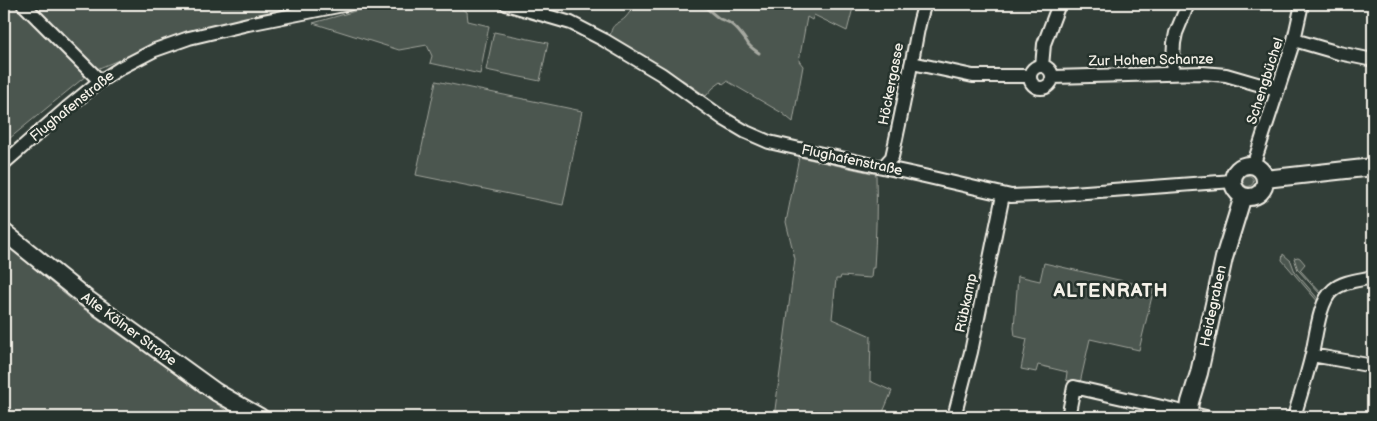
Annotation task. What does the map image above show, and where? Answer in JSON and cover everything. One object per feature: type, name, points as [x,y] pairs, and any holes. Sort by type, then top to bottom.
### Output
[{"type":"main road","points":[[1246,166],[1253,166],[1261,170],[1265,180],[1262,192],[1250,198],[1237,193],[1233,181],[1234,175],[1241,167],[1246,166]]},
{"type":"main road","points":[[1265,180],[1373,167]]},
{"type":"main road","name":"Heidegraben","points":[[1188,415],[1224,258],[1243,196]]},
{"type":"main road","name":"Alte Kölner Straße","points":[[4,232],[86,298],[193,376],[216,392],[260,417]]},
{"type":"street","points":[[23,4],[100,81]]},
{"type":"street","name":"Flughafenstraße","points":[[4,163],[100,81],[155,50],[189,38],[348,4]]},
{"type":"street","name":"Flughafenstraße","points":[[506,4],[571,23],[604,40],[661,74],[735,126],[769,142],[1011,196],[1233,181]]},
{"type":"street","name":"Höckergasse","points":[[883,167],[892,157],[916,35],[925,4]]},
{"type":"street","points":[[1042,66],[1044,44],[1059,4]]},
{"type":"street","points":[[1172,74],[1176,33],[1188,4]]},
{"type":"street","name":"Schengbüchel","points":[[1253,166],[1294,40],[1302,4]]},
{"type":"street","points":[[1294,40],[1339,53],[1373,60]]},
{"type":"street","name":"Zur Hohen Schanze","points":[[912,63],[973,76],[1030,76],[1033,84],[1040,88],[1048,85],[1053,77],[1226,74],[1278,90]]},
{"type":"street","points":[[1030,76],[1033,69],[1042,66],[1048,68],[1053,77]]},
{"type":"street","name":"Rübkamp","points":[[954,417],[971,352],[1004,194]]},
{"type":"street","points":[[1294,417],[1325,302],[1334,289],[1347,283],[1373,277]]},
{"type":"street","points":[[1312,355],[1373,366]]},
{"type":"street","points":[[1068,417],[1074,387],[1188,415],[1206,417]]},
{"type":"shaded area","points":[[4,4],[321,4],[184,33],[92,71],[4,143]]},
{"type":"shaded area","points":[[380,4],[456,4],[467,12],[468,21],[489,26],[480,74],[430,63],[432,56],[427,45],[399,50],[313,23]]},
{"type":"shaded area","points":[[533,4],[562,4],[560,5],[561,10],[559,12]]},
{"type":"shaded area","points":[[636,4],[854,4],[847,31],[814,15],[812,20],[807,17],[799,61],[803,66],[793,122],[782,113],[727,81],[723,84],[721,82],[706,96],[683,80],[679,80],[610,37],[613,27],[625,18]]},
{"type":"shaded area","points":[[494,32],[548,43],[540,81],[486,70]]},
{"type":"shaded area","points":[[436,81],[582,111],[563,205],[416,175]]},
{"type":"shaded area","points":[[799,157],[876,174],[874,268],[872,268],[871,278],[841,276],[840,279],[836,279],[832,319],[871,336],[870,381],[892,391],[881,417],[774,417],[795,259],[786,222]]},
{"type":"shaded area","points":[[1248,175],[1254,181],[1248,187],[1242,181]]},
{"type":"shaded area","points":[[4,243],[74,302],[237,417],[4,417]]},
{"type":"shaded area","points":[[1283,254],[1291,261],[1295,272],[1319,300],[1319,303],[1282,260]]},
{"type":"shaded area","points":[[1298,257],[1305,264],[1300,270],[1321,293],[1326,289],[1322,296],[1298,270],[1294,258]]},
{"type":"shaded area","points":[[1044,263],[1154,288],[1139,350],[1090,339],[1080,383],[1066,380],[1067,372],[1038,365],[1036,372],[1021,369],[1027,339],[1015,336],[1018,276],[1040,281]]},
{"type":"waterway","points":[[702,4],[719,18],[729,22],[740,32],[749,45],[759,53]]},
{"type":"district","name":"ALTENRATH","points":[[1111,291]]}]
